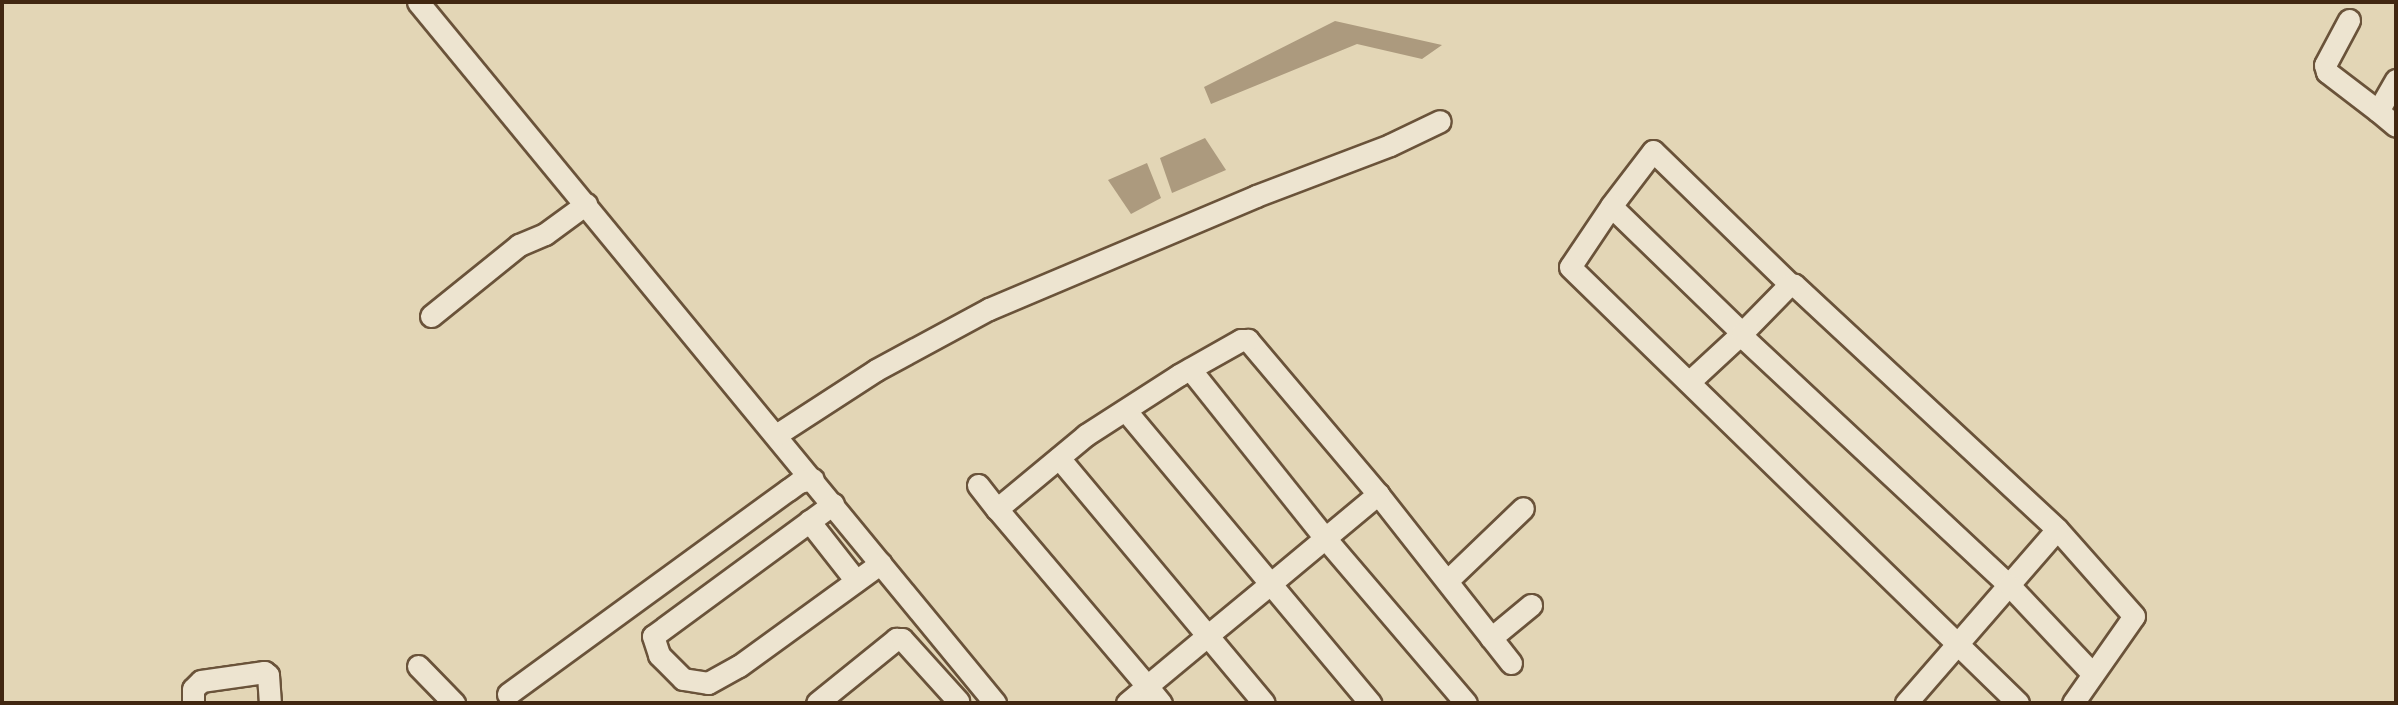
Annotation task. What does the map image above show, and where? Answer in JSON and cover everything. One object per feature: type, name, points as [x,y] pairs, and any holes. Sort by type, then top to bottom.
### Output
[{"type":"street","points":[[418,2],[995,703]]},
{"type":"street","points":[[2348,20],[2325,70],[2396,126]]},
{"type":"street","points":[[2378,111],[2396,80]]},
{"type":"street","points":[[776,435],[876,370],[989,309],[1256,196],[1390,145],[1440,121]]},
{"type":"street","points":[[2018,703],[1570,267],[1611,206],[1653,151],[1791,285],[2057,529],[2134,616],[2073,703]]},
{"type":"street","points":[[431,316],[519,245],[545,234],[586,204]]},
{"type":"street","points":[[1611,206],[1742,333],[1746,340],[2009,585],[2093,674]]},
{"type":"street","points":[[1689,382],[1791,285]]},
{"type":"street","points":[[997,509],[1086,435],[1190,369],[1241,340],[1248,340],[1378,494],[1511,663]]},
{"type":"street","points":[[1190,369],[1325,538],[1466,703]]},
{"type":"street","points":[[1126,411],[1370,703]]},
{"type":"street","points":[[1059,458],[1264,703]]},
{"type":"street","points":[[508,694],[788,490],[813,479]]},
{"type":"street","points":[[978,485],[1161,703]]},
{"type":"street","points":[[1126,703],[1378,494]]},
{"type":"street","points":[[832,504],[653,636],[659,656],[684,680],[708,683],[739,666],[881,563]]},
{"type":"street","points":[[1447,582],[1523,508]]},
{"type":"street","points":[[809,521],[856,581]]},
{"type":"street","points":[[1906,703],[2057,529]]},
{"type":"street","points":[[1491,638],[1531,604]]},
{"type":"street","points":[[817,703],[896,639],[902,639],[957,702],[980,684]]},
{"type":"street","points":[[418,666],[433,696],[454,703]]},
{"type":"street","points":[[193,703],[193,689],[201,681],[264,672],[268,675],[270,703]]},
{"type":"shaded area","points":[[1335,21],[1442,45],[1422,59],[1357,44],[1211,104],[1204,87]]},
{"type":"shaded area","points":[[1205,138],[1226,170],[1172,193],[1160,158]]},
{"type":"shaded area","points":[[1147,163],[1161,198],[1131,214],[1108,180]]}]
